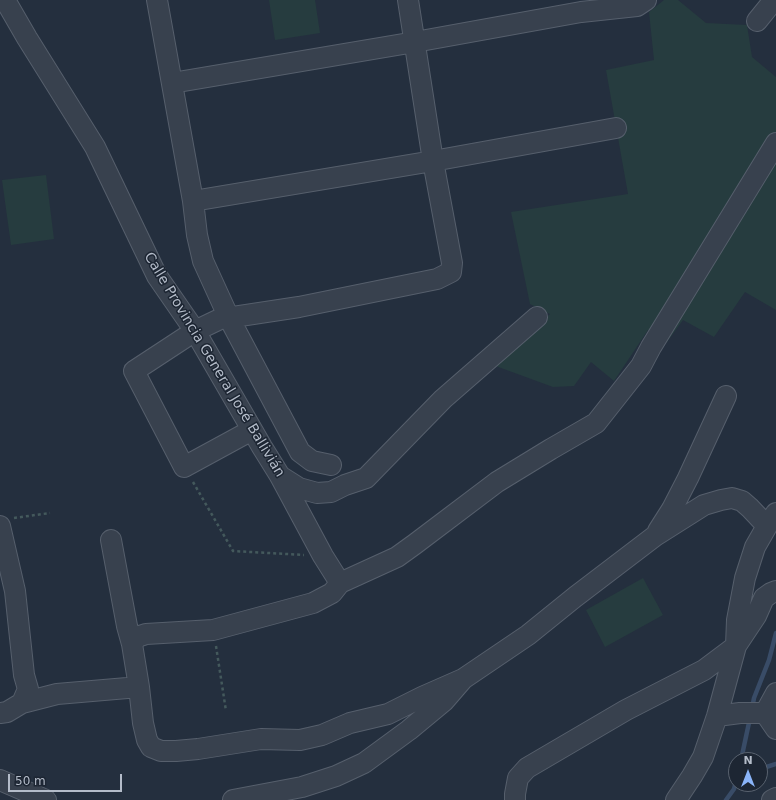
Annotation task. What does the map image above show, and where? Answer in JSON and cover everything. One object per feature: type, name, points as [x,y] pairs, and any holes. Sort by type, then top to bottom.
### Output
[{"type":"street","name":"Calle Provincia General José Ballivián","points":[[5,0],[95,148],[157,276],[195,331],[280,476],[323,556],[340,584]]},
{"type":"street","points":[[157,0],[193,201],[197,235],[203,261],[229,318],[300,452],[312,461],[331,465]]},
{"type":"street","points":[[252,430],[184,467],[134,371],[195,331],[220,319],[299,307],[438,279],[451,272],[452,263],[433,161],[408,0]]},
{"type":"street","points":[[172,83],[582,12],[637,6],[646,0]]},
{"type":"street","points":[[757,21],[774,0]]},
{"type":"street","points":[[193,201],[433,161],[616,128]]},
{"type":"street","points":[[132,644],[137,637],[146,634],[213,630],[313,603],[332,593],[340,584],[397,556],[497,482],[550,449],[596,423],[641,366],[655,340],[776,143]]},
{"type":"street","points":[[280,476],[300,488],[317,493],[331,492],[345,485],[366,478],[443,399],[537,317]]},
{"type":"street","points":[[655,536],[672,510],[726,396]]},
{"type":"street","points":[[110,540],[132,644],[143,723],[149,744],[151,747],[160,751],[176,751],[261,739],[300,740],[322,735],[350,723],[388,714],[422,696],[463,679],[528,635],[655,536],[704,505],[732,498],[742,501],[750,508],[771,519],[756,547],[745,578],[737,620],[736,646],[703,757],[676,800]]},
{"type":"street","points":[[4,523],[15,590],[24,675],[28,690],[22,703]]},
{"type":"street","points":[[515,800],[514,794],[518,778],[527,768],[626,710],[704,670],[736,646],[756,616],[764,598],[771,592],[776,591]]},
{"type":"street","points":[[233,800],[302,787],[336,776],[364,763],[409,730],[444,701],[463,679]]},
{"type":"street","points":[[0,714],[7,712],[22,703],[57,694],[139,687]]},
{"type":"street","points":[[716,716],[740,713],[771,721],[776,693]]},
{"type":"street","points":[[0,780],[46,800]]},
{"type":"street","points":[[772,800],[776,798]]},
{"type":"path","points":[[184,467],[233,550],[323,556]]},
{"type":"path","points":[[4,523],[50,513]]},
{"type":"path","points":[[213,630],[226,711]]},
{"type":"green space","points":[[269,0],[315,0],[320,33],[275,40]]},
{"type":"green space","points":[[664,0],[678,0],[706,23],[747,25],[752,57],[776,77],[776,310],[745,292],[714,337],[683,320],[667,342],[648,330],[614,381],[591,362],[574,386],[553,387],[493,365],[550,314],[530,304],[511,212],[628,194],[606,70],[654,60],[649,12]]},
{"type":"green space","points":[[46,175],[54,239],[11,245],[2,180]]},
{"type":"green space","points":[[643,578],[663,615],[605,647],[586,610]]},
{"type":"waterway","points":[[752,709],[754,698],[769,660],[776,633]]},
{"type":"waterway","points":[[743,752],[750,718]]},
{"type":"waterway","points":[[768,766],[776,764]]},
{"type":"waterway","points":[[726,800],[732,792]]}]
